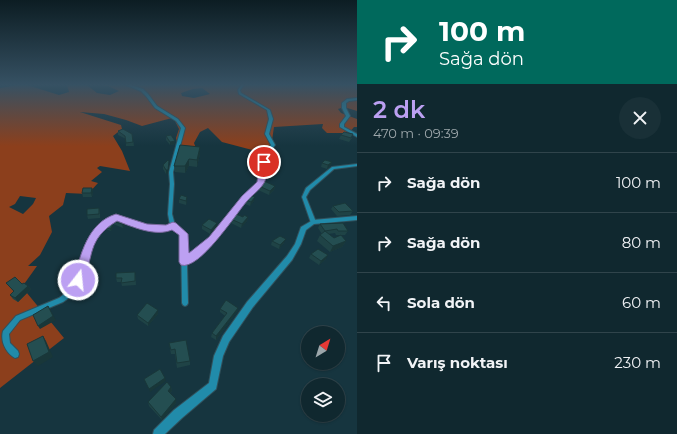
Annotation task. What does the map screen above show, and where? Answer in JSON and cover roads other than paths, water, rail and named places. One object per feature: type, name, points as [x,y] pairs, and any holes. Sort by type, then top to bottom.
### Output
[{"type":"street","points":[[155,105],[177,120],[183,128],[171,172],[172,184],[170,214],[173,226],[184,234],[185,302]]},
{"type":"street","points":[[184,262],[198,253],[212,240],[245,198],[262,180],[267,153],[273,145],[267,134],[271,119],[268,110],[260,105]]},
{"type":"street","points":[[344,105],[348,116],[342,124],[342,127],[357,136]]},
{"type":"street","points":[[313,222],[304,197],[308,189],[333,168],[357,165]]},
{"type":"street","points":[[15,354],[7,345],[5,333],[18,318],[61,300],[74,291],[90,241],[105,224],[116,217],[147,228],[167,228],[173,226]]},
{"type":"street","points":[[158,434],[178,414],[213,386],[217,362],[222,347],[245,313],[291,257],[301,237],[303,229],[313,222],[357,218]]}]
